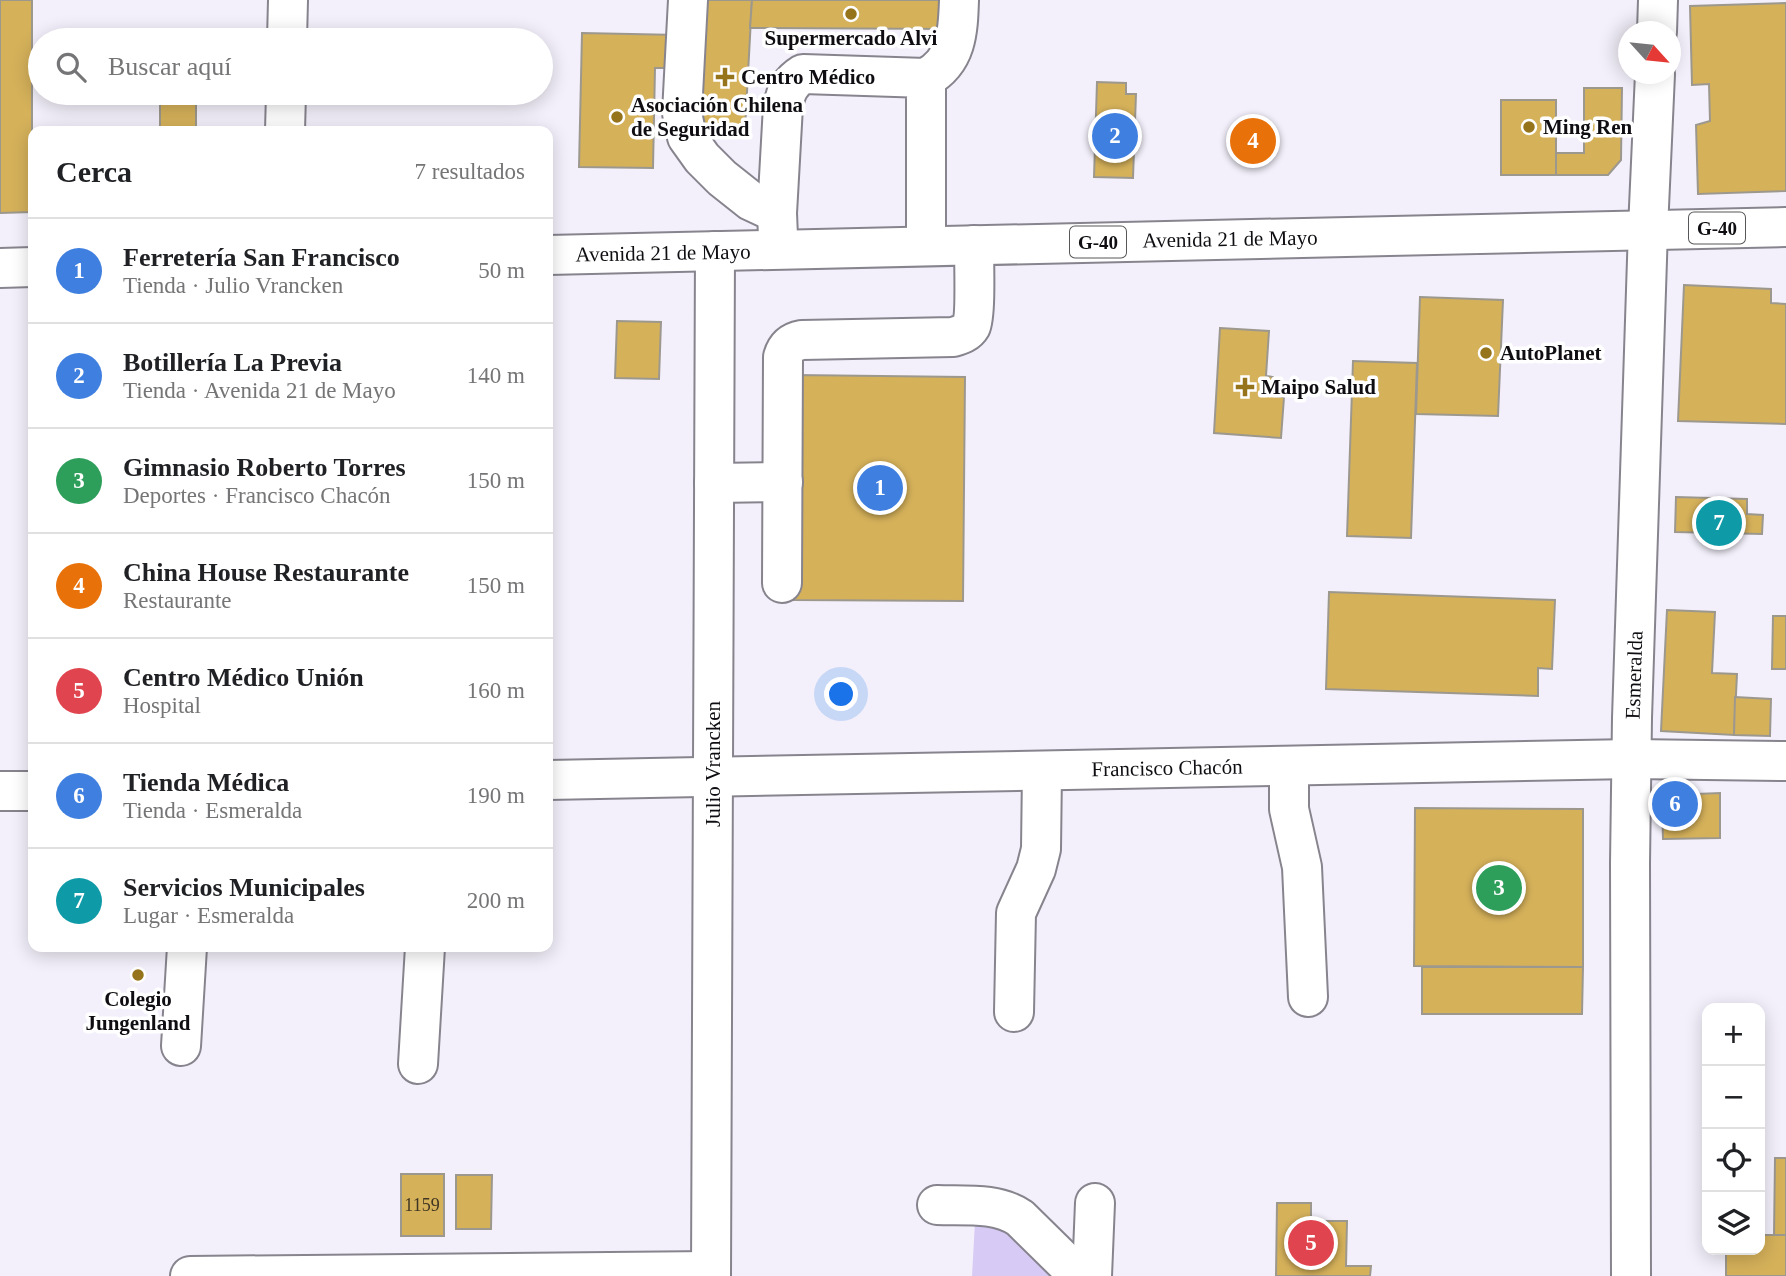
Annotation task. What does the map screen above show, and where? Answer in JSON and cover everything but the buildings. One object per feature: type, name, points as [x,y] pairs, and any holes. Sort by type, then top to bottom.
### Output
[{"type":"street","points":[[287,28],[288,0]]},
{"type":"street","points":[[688,0],[682,113],[687,137],[702,158],[722,178],[751,201],[777,213]]},
{"type":"street","points":[[778,250],[777,213],[783,106],[786,92],[794,79],[803,74],[926,78],[940,71],[951,52],[958,30],[959,0]]},
{"type":"street","points":[[1657,21],[1658,0]]},
{"type":"street","points":[[926,78],[926,246]]},
{"type":"street","name":"Esmeralda","points":[[1631,1276],[1629,890],[1655,84]]},
{"type":"street","points":[[285,126],[286,105]]},
{"type":"street","name":"Avenida 21 de Mayo","points":[[553,255],[1786,227]]},
{"type":"street","points":[[782,583],[785,351],[795,341],[802,340],[960,335],[971,327],[973,320],[974,245]]},
{"type":"street","name":"Julio Vrancken","points":[[711,1273],[715,251]]},
{"type":"street","points":[[0,268],[28,267]]},
{"type":"street","points":[[714,483],[783,482]]},
{"type":"street","name":"Francisco Chacón","points":[[553,780],[1632,759],[1786,761]]},
{"type":"street","points":[[1289,766],[1289,809],[1302,867],[1308,997]]},
{"type":"street","points":[[1014,1012],[1016,913],[1041,849],[1042,771]]},
{"type":"street","points":[[0,791],[28,790]]},
{"type":"street","points":[[181,1046],[187,952]]},
{"type":"street","points":[[418,1064],[425,952]]},
{"type":"street","points":[[1092,1276],[1095,1203]]},
{"type":"street","points":[[937,1205],[997,1207],[1010,1211],[1079,1276]]},
{"type":"street","points":[[190,1276],[711,1273]]},
{"type":"shaded area","points":[[1005,1221],[1059,1276],[972,1276],[975,1222]]},
{"type":"place","name":"Supermercado Alvi","points":[[851,14]]},
{"type":"place","name":"Centro Médico","points":[[725,77]]},
{"type":"place","name":"Asociación Chilena de Seguridad","points":[[617,117]]},
{"type":"place","name":"Ming Ren","points":[[1529,127]]},
{"type":"place","name":"Botillería La Previa","points":[[1115,136]]},
{"type":"place","name":"China House Restaurante","points":[[1253,141]]},
{"type":"place","name":"AutoPlanet","points":[[1486,353]]},
{"type":"place","name":"Maipo Salud","points":[[1245,387]]},
{"type":"place","name":"Ferretería San Francisco","points":[[880,488]]},
{"type":"place","name":"Servicios Municipales","points":[[1719,523]]},
{"type":"place","name":"Tienda Médica","points":[[1675,804]]},
{"type":"place","name":"Gimnasio Roberto Torres","points":[[1499,888]]},
{"type":"place","name":"Colegio Jungenland","points":[[138,975]]},
{"type":"place","name":"Centro Médico Unión","points":[[1311,1243]]}]
